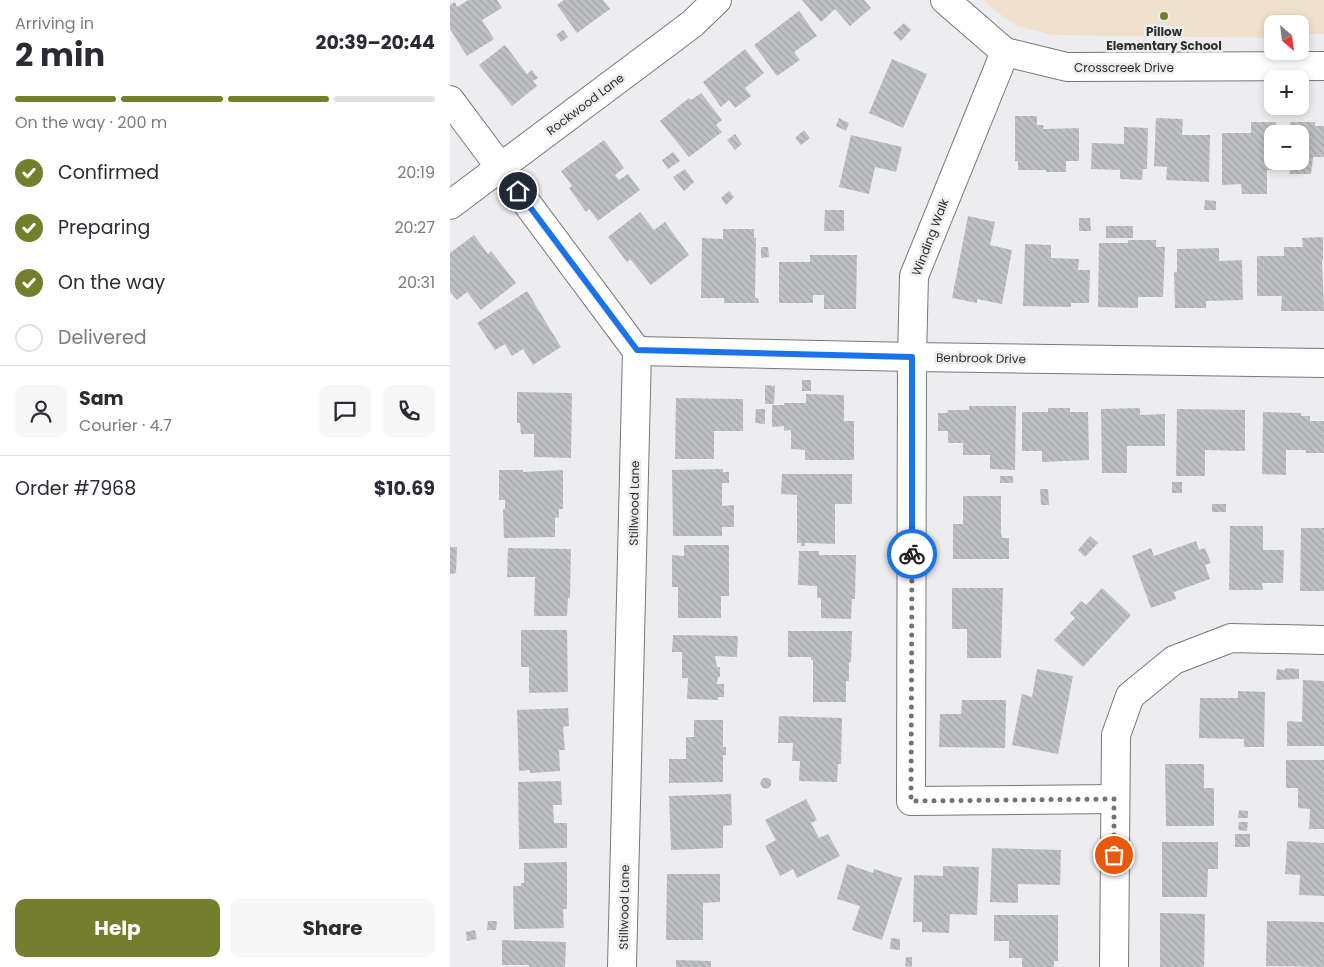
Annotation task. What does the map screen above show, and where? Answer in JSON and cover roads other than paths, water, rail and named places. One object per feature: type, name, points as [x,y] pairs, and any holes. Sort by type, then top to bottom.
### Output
[{"type":"street","name":"Rockwood Lane","points":[[450,205],[692,24],[717,0]]},
{"type":"street","name":"Crosscreek Drive","points":[[945,0],[1005,52],[1067,67],[1324,66]]},
{"type":"street","name":"Winding Walk","points":[[1005,52],[914,276],[912,357],[911,801],[1114,799]]},
{"type":"street","points":[[450,100],[637,350]]},
{"type":"street","name":"Benbrook Drive","points":[[637,350],[912,357],[1324,363]]},
{"type":"street","name":"Stillwood Lane","points":[[622,967],[637,350]]},
{"type":"street","points":[[1114,967],[1116,735],[1130,696],[1174,660],[1231,638],[1324,640]]},
{"type":"place","name":"Pillow Elementary School","points":[[1164,16]]}]
